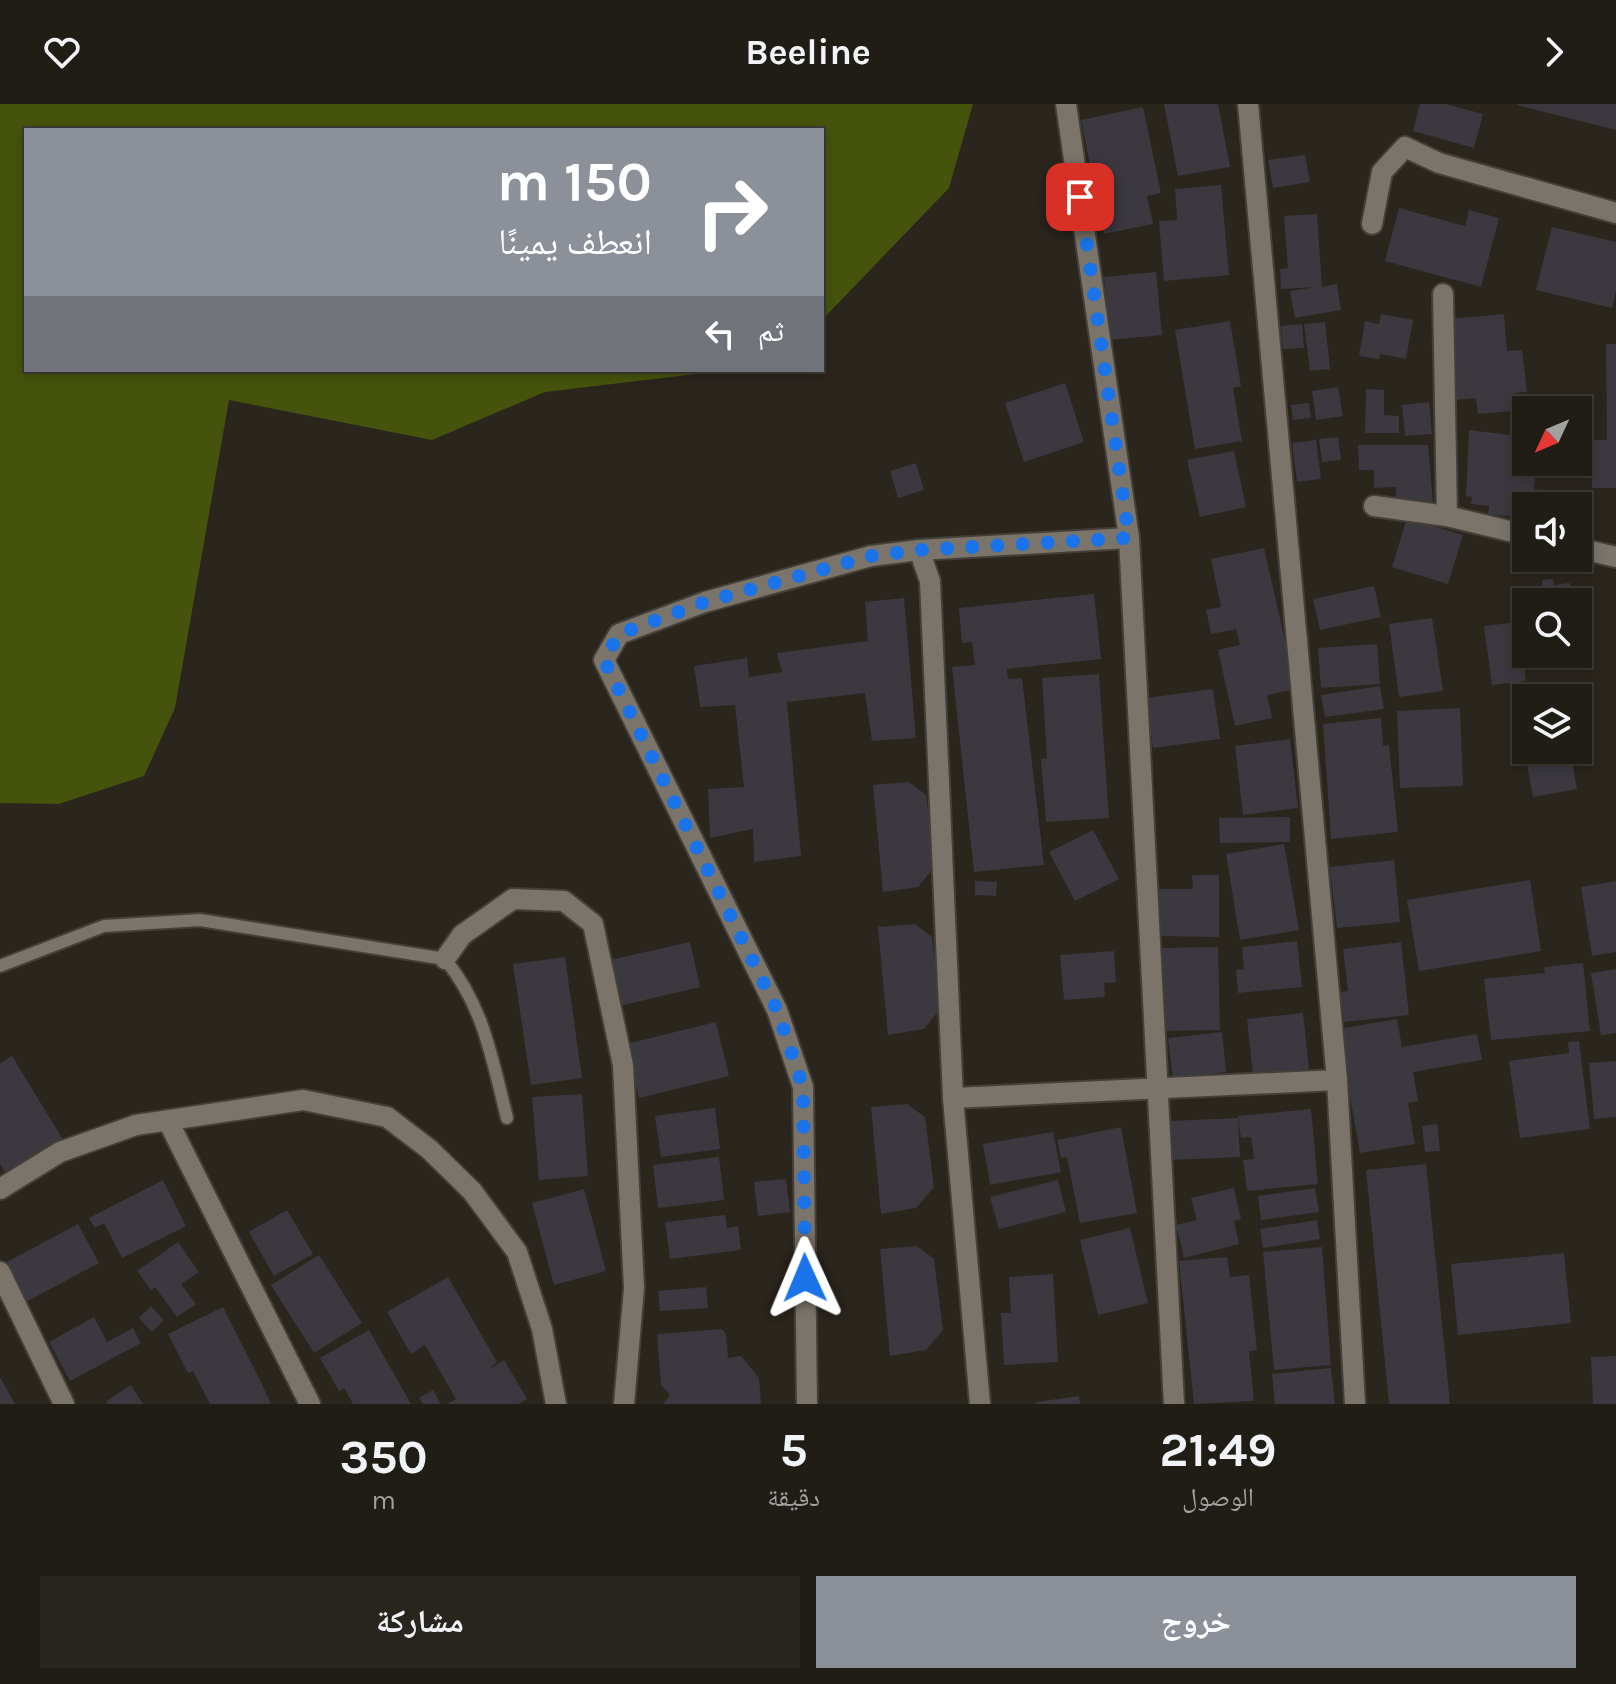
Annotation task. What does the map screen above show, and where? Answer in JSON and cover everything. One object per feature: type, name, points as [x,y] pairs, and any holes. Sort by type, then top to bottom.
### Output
[{"type":"street","points":[[1066,104],[1129,538],[1155,1086],[1174,1404]]},
{"type":"street","points":[[1248,104],[1337,1080],[1355,1404]]},
{"type":"street","points":[[1372,224],[1382,172],[1405,147],[1439,163],[1616,213]]},
{"type":"street","points":[[1443,294],[1447,516]]},
{"type":"street","points":[[1374,506],[1447,516],[1512,532]]},
{"type":"street","points":[[807,1404],[803,1087],[777,1010],[604,660],[619,634],[705,602],[871,556],[919,550],[1129,538]]},
{"type":"street","points":[[919,550],[930,581],[953,1098],[980,1404]]},
{"type":"street","points":[[1592,551],[1616,557]]},
{"type":"street","points":[[445,959],[462,935],[513,899],[564,901],[593,924],[623,1065],[634,1288],[624,1404]]},
{"type":"street","points":[[953,1098],[1155,1086],[1337,1080]]},
{"type":"street","points":[[0,1189],[60,1152],[136,1125],[303,1100],[387,1117],[429,1149],[472,1191],[517,1252],[542,1329],[556,1404]]},
{"type":"street","points":[[168,1121],[310,1404]]},
{"type":"street","points":[[0,1272],[64,1404]]},
{"type":"lane","points":[[0,966],[104,926],[200,920],[445,959],[467,987],[484,1029],[507,1118]]},
{"type":"green space","points":[[0,104],[973,104],[949,188],[824,318],[824,128],[24,128],[24,372],[713,372],[545,392],[432,440],[229,400],[175,708],[144,776],[59,804],[0,803]]},
{"type":"building","points":[[1164,104],[1218,104],[1230,167],[1178,176]]},
{"type":"building","points":[[1420,104],[1446,104],[1483,114],[1474,148],[1413,131]]},
{"type":"building","points":[[1616,104],[1616,130],[1517,105]]},
{"type":"building","points":[[1143,107],[1161,193],[1147,196],[1153,224],[1104,234],[1081,120]]},
{"type":"building","points":[[1305,155],[1310,182],[1273,188],[1268,160]]},
{"type":"building","points":[[1221,185],[1229,275],[1164,281],[1159,221],[1177,220],[1175,189]]},
{"type":"building","points":[[1399,208],[1465,226],[1469,210],[1499,218],[1481,287],[1385,261]]},
{"type":"building","points":[[1317,214],[1322,287],[1337,284],[1341,310],[1295,318],[1290,291],[1316,287],[1281,289],[1280,269],[1288,268],[1284,216]]},
{"type":"building","points":[[1552,227],[1616,242],[1616,291],[1612,308],[1536,290]]},
{"type":"building","points":[[1156,272],[1162,335],[1110,340],[1104,277]]},
{"type":"building","points":[[1381,314],[1413,320],[1406,359],[1380,354],[1379,359],[1359,356],[1365,321],[1379,324]]},
{"type":"building","points":[[1504,314],[1507,351],[1522,350],[1527,392],[1513,393],[1512,411],[1478,414],[1476,398],[1456,400],[1448,319]]},
{"type":"building","points":[[1230,321],[1241,386],[1233,388],[1242,441],[1195,449],[1175,330]]},
{"type":"building","points":[[1325,322],[1330,369],[1310,371],[1304,324]]},
{"type":"building","points":[[1302,324],[1304,348],[1283,349],[1281,326]]},
{"type":"building","points":[[1606,344],[1616,344],[1616,488],[1592,488],[1592,440],[1607,440]]},
{"type":"building","points":[[1065,383],[1084,442],[1024,462],[1005,403]]},
{"type":"building","points":[[1338,387],[1343,416],[1316,420],[1312,391]]},
{"type":"building","points":[[1366,389],[1384,390],[1384,415],[1399,416],[1399,433],[1365,433]]},
{"type":"building","points":[[1429,402],[1432,434],[1405,436],[1402,405]]},
{"type":"building","points":[[1309,403],[1311,418],[1293,420],[1291,405]]},
{"type":"building","points":[[1469,430],[1512,435],[1512,476],[1535,476],[1534,489],[1542,490],[1512,492],[1512,517],[1488,514],[1489,506],[1471,504],[1472,497],[1466,496]]},
{"type":"building","points":[[1338,437],[1341,460],[1322,462],[1319,439]]},
{"type":"building","points":[[1316,440],[1321,479],[1297,482],[1292,443]]},
{"type":"building","points":[[1358,445],[1428,445],[1433,502],[1396,503],[1396,487],[1374,488],[1374,470],[1359,470]]},
{"type":"building","points":[[1234,451],[1246,507],[1200,517],[1187,460]]},
{"type":"building","points":[[916,463],[924,490],[898,498],[890,471]]},
{"type":"building","points":[[1407,518],[1463,535],[1448,584],[1392,567]]},
{"type":"building","points":[[1264,548],[1296,689],[1267,695],[1272,718],[1235,726],[1218,650],[1240,645],[1236,629],[1211,634],[1206,610],[1221,607],[1211,559]]},
{"type":"building","points":[[1553,579],[1554,585],[1570,583],[1571,588],[1543,588],[1542,580]]},
{"type":"building","points":[[1374,586],[1381,617],[1320,630],[1313,599]]},
{"type":"building","points":[[1094,594],[1101,659],[1007,669],[1008,679],[1022,678],[1044,865],[974,872],[952,667],[975,665],[972,642],[962,643],[959,608]]},
{"type":"building","points":[[904,598],[916,738],[872,741],[865,693],[787,702],[801,856],[754,862],[753,829],[710,838],[708,789],[744,787],[735,705],[700,707],[694,666],[747,658],[749,677],[782,672],[777,653],[868,641],[865,602]]},
{"type":"building","points":[[1432,618],[1443,691],[1399,697],[1389,624]]},
{"type":"building","points":[[1512,623],[1512,668],[1524,668],[1526,681],[1492,685],[1484,626]]},
{"type":"building","points":[[1377,644],[1380,684],[1321,688],[1318,648]]},
{"type":"building","points":[[1099,674],[1109,818],[1046,822],[1041,759],[1047,758],[1042,678]]},
{"type":"building","points":[[1380,686],[1384,709],[1325,717],[1321,695]]},
{"type":"building","points":[[1213,689],[1220,739],[1153,748],[1146,698]]},
{"type":"building","points":[[1460,708],[1463,786],[1400,788],[1397,711]]},
{"type":"building","points":[[1381,718],[1383,746],[1389,745],[1398,832],[1331,839],[1323,724]]},
{"type":"building","points":[[1290,739],[1298,808],[1243,815],[1235,746]]},
{"type":"building","points":[[1527,764],[1573,764],[1577,789],[1533,797]]},
{"type":"building","points":[[909,782],[926,795],[936,865],[918,887],[883,892],[873,785]]},
{"type":"building","points":[[1290,817],[1290,842],[1220,843],[1219,818]]},
{"type":"building","points":[[1093,830],[1119,879],[1075,901],[1049,852]]},
{"type":"building","points":[[1284,844],[1299,930],[1240,940],[1226,854]]},
{"type":"building","points":[[1394,860],[1400,922],[1337,928],[1330,867]]},
{"type":"building","points":[[1192,875],[1219,875],[1219,937],[1158,936],[1157,889],[1193,889]]},
{"type":"building","points":[[1530,880],[1541,951],[1419,971],[1407,900]]},
{"type":"building","points":[[975,881],[997,882],[996,896],[975,895]]},
{"type":"building","points":[[1616,881],[1616,952],[1592,956],[1581,887]]},
{"type":"building","points":[[915,924],[932,937],[941,1008],[924,1029],[888,1035],[878,927]]},
{"type":"building","points":[[1297,941],[1302,987],[1238,993],[1236,970],[1244,969],[1242,947]]},
{"type":"building","points":[[690,942],[700,987],[615,1007],[605,961]]},
{"type":"building","points":[[1401,942],[1409,1015],[1344,1022],[1341,992],[1348,991],[1343,949]]},
{"type":"building","points":[[1218,947],[1220,1030],[1160,1031],[1158,948]]},
{"type":"building","points":[[1114,951],[1116,982],[1104,983],[1105,997],[1064,1000],[1060,955]]},
{"type":"building","points":[[565,957],[582,1078],[531,1085],[513,964]]},
{"type":"building","points":[[1583,963],[1590,1031],[1491,1040],[1484,979],[1545,973],[1544,967]]},
{"type":"building","points":[[1616,969],[1616,1033],[1601,1035],[1591,973]]},
{"type":"building","points":[[1303,1013],[1309,1069],[1253,1075],[1247,1019]]},
{"type":"building","points":[[1397,1019],[1402,1047],[1477,1034],[1482,1060],[1413,1072],[1418,1101],[1408,1103],[1415,1144],[1360,1153],[1338,1029]]},
{"type":"building","points":[[716,1022],[729,1076],[639,1098],[626,1044]]},
{"type":"building","points":[[1222,1032],[1226,1072],[1173,1079],[1168,1038]]},
{"type":"building","points":[[1579,1041],[1590,1129],[1520,1138],[1509,1061],[1569,1053],[1568,1042]]},
{"type":"building","points":[[12,1056],[62,1138],[5,1172],[0,1164],[0,1063]]},
{"type":"building","points":[[1616,1061],[1616,1117],[1594,1119],[1589,1063]]},
{"type":"building","points":[[582,1094],[588,1176],[539,1180],[532,1097]]},
{"type":"building","points":[[907,1104],[925,1117],[934,1187],[916,1208],[881,1214],[871,1107]]},
{"type":"building","points":[[715,1108],[720,1149],[661,1157],[655,1116]]},
{"type":"building","points":[[1311,1109],[1318,1184],[1247,1191],[1243,1160],[1254,1159],[1251,1137],[1241,1138],[1238,1116]]},
{"type":"building","points":[[1238,1118],[1240,1157],[1172,1160],[1170,1121]]},
{"type":"building","points":[[1437,1124],[1440,1151],[1425,1152],[1422,1126]]},
{"type":"building","points":[[1121,1127],[1137,1213],[1080,1223],[1067,1157],[1061,1158],[1057,1140]]},
{"type":"building","points":[[1053,1132],[1061,1172],[990,1185],[983,1144]]},
{"type":"building","points":[[719,1157],[724,1200],[658,1208],[653,1165]]},
{"type":"building","points":[[1426,1164],[1450,1404],[1389,1404],[1366,1170]]},
{"type":"building","points":[[786,1179],[790,1212],[758,1216],[754,1182]]},
{"type":"building","points":[[163,1180],[186,1226],[122,1258],[104,1223],[95,1228],[89,1218]]},
{"type":"building","points":[[1058,1180],[1066,1212],[999,1229],[990,1197]]},
{"type":"building","points":[[1234,1188],[1241,1219],[1234,1221],[1239,1244],[1184,1258],[1176,1225],[1197,1220],[1191,1198]]},
{"type":"building","points":[[1315,1188],[1319,1212],[1261,1220],[1258,1196]]},
{"type":"building","points":[[584,1189],[606,1271],[554,1285],[532,1203]]},
{"type":"building","points":[[287,1210],[313,1254],[274,1276],[249,1232]]},
{"type":"building","points":[[725,1215],[727,1228],[738,1226],[741,1250],[670,1259],[665,1222]]},
{"type":"building","points":[[1317,1220],[1320,1239],[1263,1248],[1260,1229]]},
{"type":"building","points":[[78,1224],[99,1263],[26,1302],[5,1263]]},
{"type":"building","points":[[1130,1228],[1148,1303],[1098,1315],[1080,1240]]},
{"type":"building","points":[[178,1242],[199,1272],[181,1284],[196,1304],[177,1317],[155,1287],[151,1290],[137,1271]]},
{"type":"building","points":[[917,1246],[934,1259],[943,1330],[926,1350],[890,1356],[880,1249]]},
{"type":"building","points":[[1322,1247],[1331,1365],[1274,1370],[1263,1252]]},
{"type":"building","points":[[1564,1253],[1571,1323],[1458,1335],[1451,1264]]},
{"type":"building","points":[[319,1255],[362,1323],[314,1353],[271,1285]]},
{"type":"building","points":[[1227,1257],[1230,1277],[1249,1275],[1257,1350],[1249,1351],[1254,1401],[1194,1404],[1179,1261]]},
{"type":"building","points":[[1053,1274],[1058,1362],[1004,1365],[1001,1313],[1011,1313],[1009,1277]]},
{"type":"building","points":[[448,1277],[497,1362],[488,1370],[504,1360],[527,1399],[518,1404],[447,1404],[456,1399],[425,1345],[411,1354],[387,1312]]},
{"type":"building","points":[[706,1287],[708,1308],[660,1311],[658,1291]]},
{"type":"building","points":[[151,1306],[164,1320],[152,1332],[139,1318]]},
{"type":"building","points":[[223,1307],[271,1404],[210,1404],[193,1371],[188,1373],[168,1334]]},
{"type":"building","points":[[94,1317],[107,1342],[133,1328],[141,1343],[70,1381],[49,1342]]},
{"type":"building","points":[[722,1329],[726,1334],[728,1358],[741,1356],[759,1378],[761,1404],[663,1404],[670,1395],[661,1385],[657,1334]]},
{"type":"building","points":[[369,1330],[411,1404],[353,1404],[344,1388],[339,1391],[320,1358]]},
{"type":"building","points":[[1616,1356],[1616,1404],[1593,1404],[1591,1357]]},
{"type":"building","points":[[1331,1368],[1335,1404],[1275,1404],[1272,1374]]},
{"type":"building","points":[[0,1377],[15,1404],[0,1404]]},
{"type":"building","points":[[131,1385],[143,1404],[106,1404],[108,1400]]},
{"type":"building","points":[[433,1390],[441,1404],[423,1404],[419,1398]]},
{"type":"building","points":[[1079,1396],[1080,1404],[1036,1404],[1036,1402]]},
{"type":"route","points":[[805,1278],[803,1087],[777,1010],[604,660],[619,634],[705,602],[871,556],[919,550],[1129,538],[1080,197]]}]
